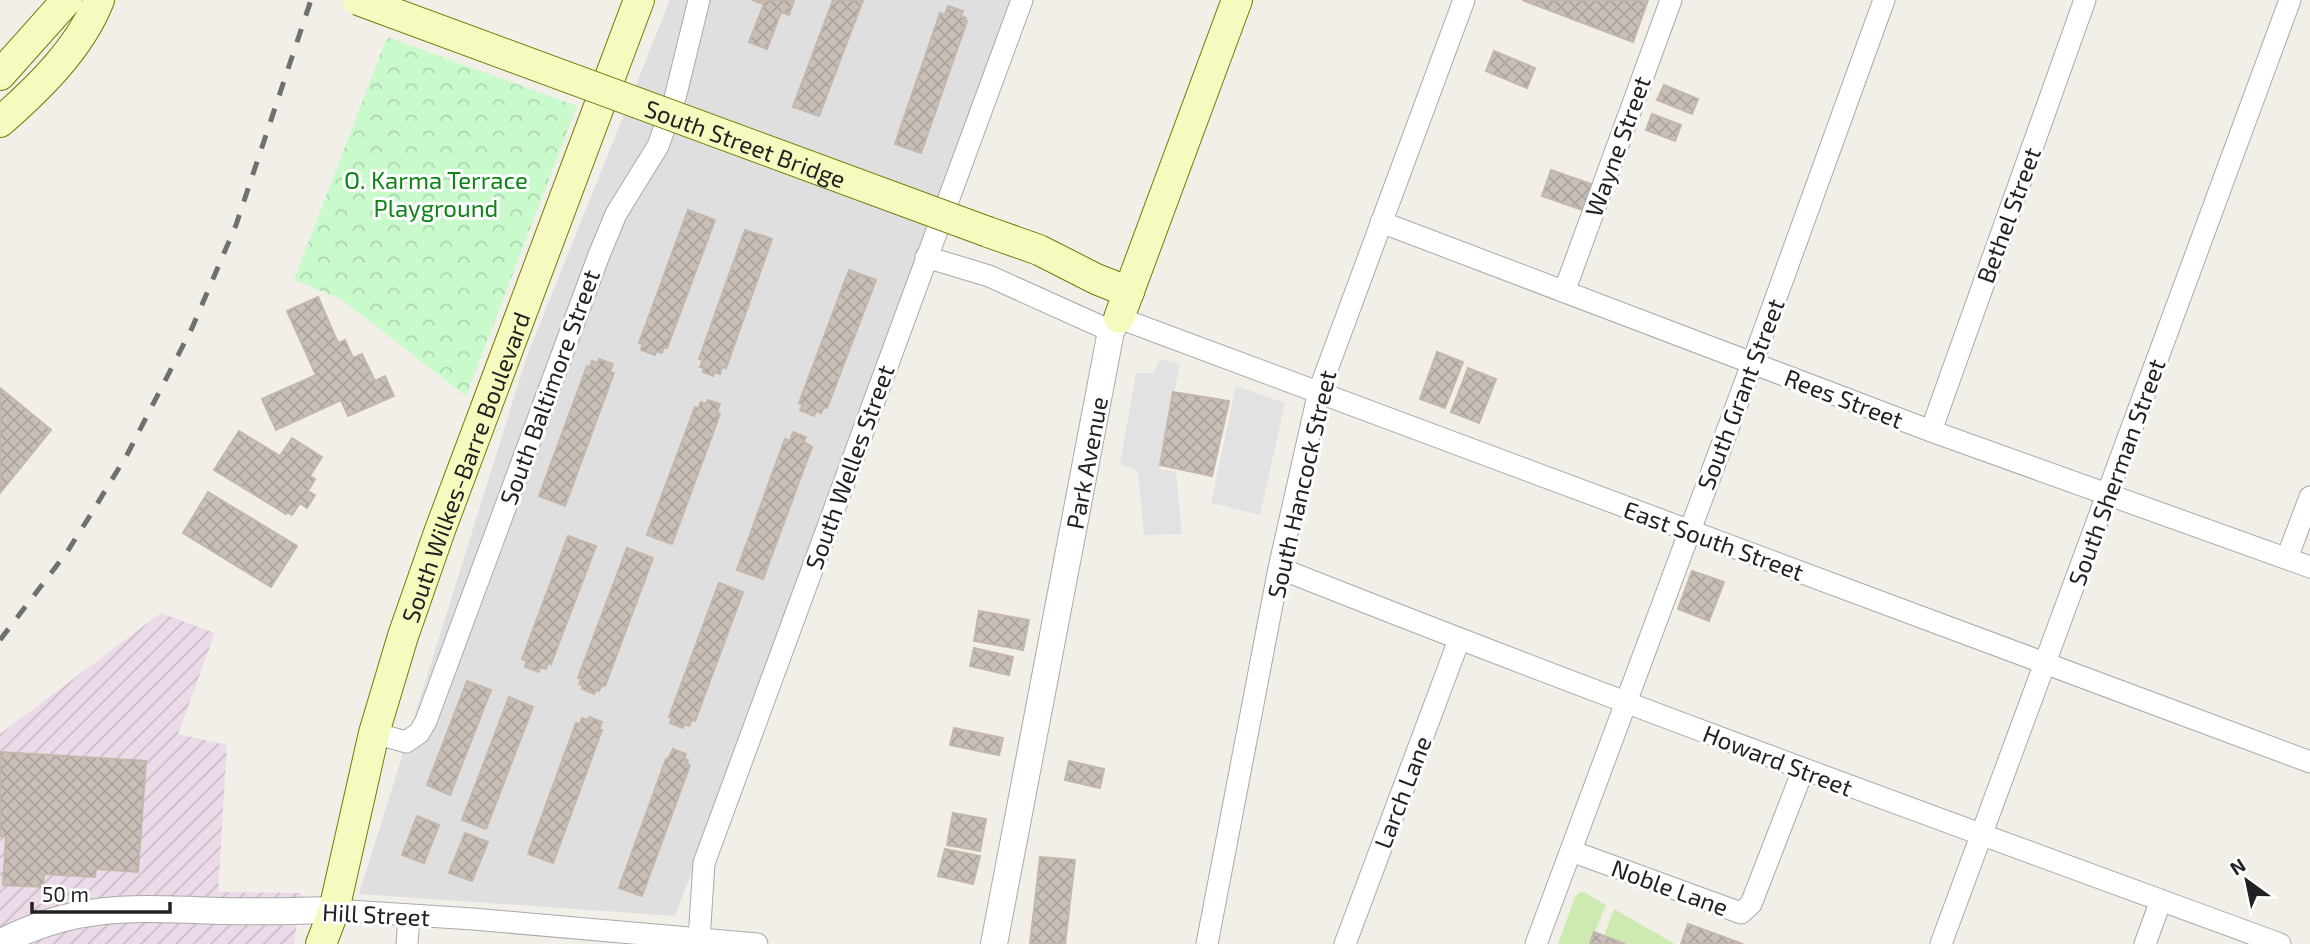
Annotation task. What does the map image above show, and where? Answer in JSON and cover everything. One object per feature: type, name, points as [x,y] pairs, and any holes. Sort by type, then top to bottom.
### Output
[{"type":"main road","points":[[0,75],[67,0]]},
{"type":"main road","points":[[0,122],[62,60],[91,21],[99,0]]},
{"type":"main road","name":"South Street Bridge","points":[[358,0],[1039,250],[1096,279],[1120,314]]},
{"type":"main road","name":"South Wilkes-Barre Boulevard","points":[[321,944],[334,910],[374,733],[403,636],[440,530],[639,0]]},
{"type":"main road","name":"Park Avenue","points":[[1120,314],[1237,0]]},
{"type":"street","name":"South Baltimore Street","points":[[374,733],[406,741],[419,733],[426,721],[599,255],[617,214],[658,146],[675,98],[699,0]]},
{"type":"street","name":"South Welles Street","points":[[699,940],[704,863],[1022,0]]},
{"type":"street","name":"South Hancock Street","points":[[1207,944],[1279,568],[1319,391],[1464,0]]},
{"type":"street","name":"Wayne Street","points":[[1563,292],[1671,0]]},
{"type":"street","name":"South Grant Street","points":[[1536,944],[1884,0]]},
{"type":"street","name":"Bethel Street","points":[[1931,430],[2085,0]]},
{"type":"street","name":"South Sherman Street","points":[[1941,944],[2290,0]]},
{"type":"street","name":"Rees Street","points":[[1381,222],[1752,364],[2310,567]]},
{"type":"street","name":"East South Street","points":[[926,257],[1120,314],[1688,531],[2310,762]]},
{"type":"street","name":"Park Avenue","points":[[994,944],[1120,314]]},
{"type":"street","points":[[2287,558],[2310,497]]},
{"type":"street","name":"Howard Street","points":[[1279,568],[1803,770],[2280,944]]},
{"type":"street","name":"Larch Lane","points":[[1345,944],[1460,640]]},
{"type":"street","name":"Noble Lane","points":[[1571,851],[1741,913],[1751,904],[1803,770]]},
{"type":"street","points":[[2145,944],[2161,900]]},
{"type":"street","name":"Hill Street","points":[[0,943],[26,929],[68,916],[116,908],[334,910],[473,919],[757,944]]},
{"type":"street","points":[[407,944],[409,916]]},
{"type":"shaded area","points":[[670,0],[1024,0],[675,916],[359,894],[527,356]]},
{"type":"shaded area","points":[[1160,359],[1180,364],[1159,469],[1176,472],[1182,534],[1144,535],[1138,471],[1120,464],[1136,373],[1153,373]]},
{"type":"shaded area","points":[[1236,386],[1285,403],[1260,515],[1211,503]]},
{"type":"shaded area","points":[[161,613],[215,633],[178,734],[227,745],[218,892],[301,893],[294,944],[0,944],[0,734]]},
{"type":"green space","name":"O. Karma Terrace Playground","points":[[387,37],[577,106],[466,396],[341,299],[294,280]]},
{"type":"green space","points":[[1584,892],[1606,905],[1590,944],[1558,944],[1575,897]]},
{"type":"green space","points":[[1614,909],[1675,944],[1625,944],[1604,936]]},
{"type":"building","points":[[752,0],[794,0],[789,15],[781,12],[767,49],[749,42],[764,4]]},
{"type":"building","points":[[833,0],[863,0],[819,116],[793,107]]},
{"type":"building","points":[[1522,0],[1648,0],[1633,42]]},
{"type":"building","points":[[948,6],[963,11],[961,16],[967,21],[921,153],[895,144],[940,13],[945,15]]},
{"type":"building","points":[[1494,51],[1535,68],[1527,88],[1486,71]]},
{"type":"building","points":[[1664,85],[1698,99],[1692,114],[1657,100]]},
{"type":"building","points":[[1652,114],[1681,125],[1675,141],[1646,130]]},
{"type":"building","points":[[1551,170],[1594,185],[1585,211],[1542,196]]},
{"type":"building","points":[[688,210],[715,220],[667,348],[664,347],[662,353],[656,351],[655,355],[641,350],[643,344],[639,343]]},
{"type":"building","points":[[745,230],[772,239],[726,368],[722,367],[720,374],[714,372],[713,376],[703,372],[704,368],[700,367],[703,360],[699,359]]},
{"type":"building","points":[[849,270],[876,280],[827,408],[824,407],[821,413],[816,411],[814,416],[800,410],[803,405],[799,403]]},
{"type":"building","points":[[318,297],[338,343],[345,340],[353,358],[362,354],[375,381],[385,376],[394,396],[348,416],[341,400],[276,430],[262,399],[316,375],[287,311]]},
{"type":"building","points":[[1437,352],[1463,362],[1445,408],[1420,399]]},
{"type":"building","points":[[599,359],[613,364],[610,372],[614,373],[565,506],[539,496],[587,366],[590,367],[592,361],[598,363]]},
{"type":"building","points":[[1468,368],[1496,379],[1479,423],[1451,412]]},
{"type":"building","points":[[0,388],[51,430],[0,493]]},
{"type":"building","points":[[1173,392],[1229,401],[1212,476],[1160,465]]},
{"type":"building","points":[[708,400],[720,404],[717,412],[720,414],[672,544],[647,535],[695,407],[698,408],[701,402],[706,404]]},
{"type":"building","points":[[239,431],[280,456],[292,438],[322,457],[310,476],[315,479],[308,491],[315,495],[307,508],[300,503],[292,515],[287,512],[286,514],[214,470]]},
{"type":"building","points":[[793,432],[806,437],[804,442],[812,447],[763,579],[737,570],[785,439],[790,441]]},
{"type":"building","points":[[208,492],[297,546],[271,587],[183,533]]},
{"type":"building","points":[[568,536],[596,546],[551,664],[548,663],[546,669],[540,667],[539,672],[525,667],[527,661],[522,659]]},
{"type":"building","points":[[627,548],[653,558],[605,686],[602,685],[594,694],[582,689],[583,686],[579,684],[581,679],[578,678]]},
{"type":"building","points":[[1692,571],[1724,582],[1709,621],[1678,609]]},
{"type":"building","points":[[719,583],[743,592],[695,721],[692,720],[689,726],[684,724],[683,728],[670,723],[672,718],[669,717]]},
{"type":"building","points":[[979,611],[1029,620],[1023,650],[974,641]]},
{"type":"building","points":[[974,648],[1013,657],[1009,675],[970,666]]},
{"type":"building","points":[[467,681],[491,690],[450,795],[427,785]]},
{"type":"building","points":[[509,697],[533,707],[486,829],[462,820]]},
{"type":"building","points":[[589,717],[602,722],[599,730],[602,730],[553,863],[528,854],[576,723],[580,724],[582,718],[588,720]]},
{"type":"building","points":[[954,728],[1003,738],[999,755],[950,745]]},
{"type":"building","points":[[673,749],[686,754],[684,759],[688,760],[687,764],[690,765],[642,896],[619,888],[666,759]]},
{"type":"building","points":[[0,752],[146,761],[138,872],[96,869],[95,877],[44,874],[43,887],[3,885],[6,837],[0,836]]},
{"type":"building","points":[[1069,761],[1104,769],[1100,788],[1065,780]]},
{"type":"building","points":[[953,813],[986,819],[980,851],[947,845]]},
{"type":"building","points":[[417,816],[439,825],[424,863],[402,855]]},
{"type":"building","points":[[465,833],[488,842],[472,881],[449,873]]},
{"type":"building","points":[[945,849],[980,856],[973,884],[938,876]]},
{"type":"building","points":[[1040,857],[1075,860],[1065,944],[1030,944]]},
{"type":"building","points":[[1688,924],[1743,944],[1681,944]]},
{"type":"building","points":[[1688,924],[1743,944],[1681,944]]},
{"type":"building","points":[[1594,932],[1604,936],[1625,944],[1590,944]]},
{"type":"building","points":[[1594,932],[1604,936],[1625,944],[1590,944]]},
{"type":"railway","points":[[0,640],[67,552],[91,514],[128,453],[192,328],[236,225],[311,0]]}]
